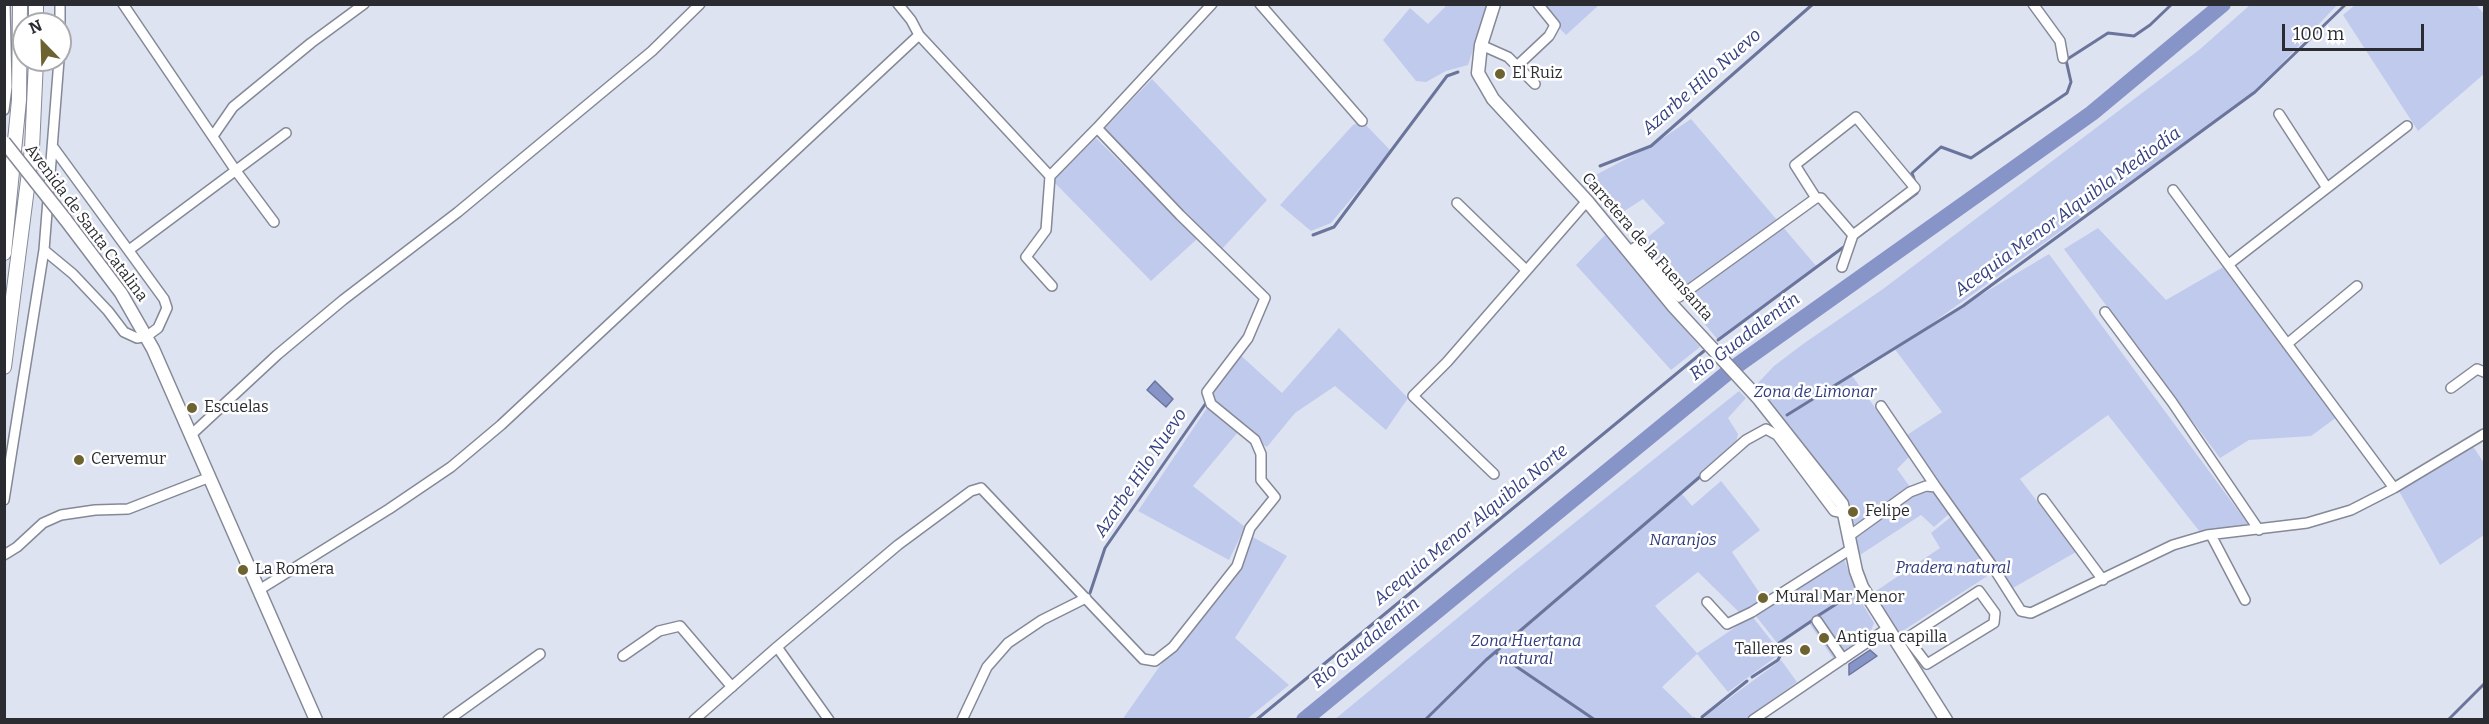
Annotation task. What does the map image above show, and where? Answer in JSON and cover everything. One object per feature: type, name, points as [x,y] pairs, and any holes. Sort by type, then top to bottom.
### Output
[{"type":"highway","points":[[4,253],[19,100],[20,4]]},
{"type":"highway","points":[[4,367],[31,160],[35,72]]},
{"type":"main road","name":"Carretera de la Fuensanta","points":[[1494,4],[1482,45],[1478,73],[1493,99],[1587,201],[1674,307],[1759,399],[1842,504],[1862,587],[1888,628],[1903,640],[1947,720]]},
{"type":"main road","name":"Avenida de Santa Catalina","points":[[4,142],[121,293],[147,336],[316,720]]},
{"type":"street","points":[[4,110],[5,4]]},
{"type":"street","points":[[123,4],[236,171],[274,222]]},
{"type":"street","points":[[213,136],[233,107],[310,42],[364,4]]},
{"type":"street","points":[[192,434],[277,355],[343,300],[476,197],[652,51],[700,4]]},
{"type":"street","points":[[898,4],[919,35],[1050,176]]},
{"type":"street","points":[[1052,286],[1026,257],[1046,230],[1050,176],[1212,4]]},
{"type":"street","points":[[1260,4],[1362,121]]},
{"type":"street","points":[[1517,66],[1550,36],[1555,25],[1538,4]]},
{"type":"street","points":[[2033,4],[2060,41],[2063,58]]},
{"type":"street","points":[[259,590],[389,509],[451,467],[501,425],[919,35]]},
{"type":"street","points":[[1482,45],[1508,57],[1535,84]]},
{"type":"street","points":[[4,500],[44,250],[58,72]]},
{"type":"street","points":[[2279,114],[2327,188]]},
{"type":"street","points":[[1816,198],[1796,165],[1856,117],[1915,188],[1853,236],[1842,267]]},
{"type":"street","points":[[2229,264],[2407,126]]},
{"type":"street","points":[[694,720],[898,545],[971,491],[981,488],[1143,659],[1155,661],[1173,647],[1237,566],[1250,528],[1275,497],[1261,480],[1261,454],[1255,440],[1211,404],[1207,392],[1248,338],[1265,298],[1180,215],[1097,128]]},
{"type":"street","points":[[129,250],[286,133]]},
{"type":"street","points":[[44,250],[73,274],[108,311],[124,332],[137,338],[147,336],[158,328],[167,308],[156,288],[53,147]]},
{"type":"street","points":[[2174,190],[2394,488]]},
{"type":"street","points":[[1629,251],[1636,247],[1679,297],[1816,198],[1821,198],[1853,236]]},
{"type":"street","points":[[1494,474],[1413,396],[1447,362],[1587,201]]},
{"type":"street","points":[[1457,203],[1526,270]]},
{"type":"street","points":[[2287,344],[2357,285]]},
{"type":"street","points":[[2105,312],[2172,402],[2259,530]]},
{"type":"street","points":[[2451,388],[2477,369],[2484,372]]},
{"type":"street","points":[[1881,406],[2021,611],[2031,613],[2173,545],[2211,534],[2307,523],[2334,516],[2394,488],[2484,434]]},
{"type":"street","points":[[1705,476],[1746,440],[1767,429],[1777,435],[1834,511],[1844,513]]},
{"type":"street","points":[[4,555],[17,547],[43,523],[60,515],[95,510],[128,509],[210,477]]},
{"type":"street","points":[[1849,536],[1910,492],[1926,486],[1936,487]]},
{"type":"street","points":[[2043,499],[2103,580]]},
{"type":"street","points":[[2211,534],[2245,600]]},
{"type":"street","points":[[1707,602],[1728,624],[1744,617],[1851,549]]},
{"type":"street","points":[[1979,591],[1995,613],[1994,623],[1927,664],[1903,640],[1979,591]]},
{"type":"street","points":[[962,720],[987,667],[1008,644],[1042,620],[1086,598]]},
{"type":"street","points":[[1817,621],[1843,659]]},
{"type":"street","points":[[623,656],[659,631],[680,626],[732,687]]},
{"type":"street","points":[[1760,718],[1888,628]]},
{"type":"street","points":[[777,647],[829,720]]},
{"type":"street","points":[[448,720],[540,654]]},
{"type":"green space","points":[[1447,5],[1488,5],[1468,65],[1446,71],[1426,82],[1416,81],[1383,40],[1410,8],[1428,24]]},
{"type":"green space","points":[[1537,5],[1599,5],[1566,35]]},
{"type":"green space","name":"Zona de Limonar","points":[[2250,5],[2337,5],[2255,92],[1924,329],[2049,254],[2248,524],[2200,532],[2108,415],[2020,479],[2076,552],[2013,588],[1907,435],[1942,412],[1894,348],[1850,373],[1910,456],[1897,469],[1913,491],[1854,525],[1844,499],[1757,384],[1774,366],[1803,344],[1883,289],[2199,50]]},
{"type":"green space","points":[[2355,5],[2476,5],[2484,14],[2484,74],[2418,131],[2343,15]]},
{"type":"green space","points":[[1152,79],[1267,200],[1222,249],[1104,129]]},
{"type":"green space","points":[[1691,119],[1817,267],[1718,340],[1639,244],[1665,223],[1643,199],[1615,217],[1584,181],[1651,146]]},
{"type":"green space","points":[[1362,121],[1391,151],[1331,223],[1311,231],[1280,205],[1353,125]]},
{"type":"green space","points":[[1096,138],[1197,239],[1151,281],[1053,181]]},
{"type":"green space","points":[[2098,228],[2166,300],[2225,266],[2337,417],[2311,436],[2249,440],[2220,458],[2064,249]]},
{"type":"green space","points":[[1605,235],[1700,347],[1671,370],[1576,265]]},
{"type":"green space","points":[[1339,328],[1408,398],[1386,430],[1335,386],[1295,413],[1267,447],[1211,404],[1207,392],[1237,352],[1282,393]]},
{"type":"green space","name":"Zona Huertana natural","points":[[1739,391],[1746,398],[1728,418],[1738,434],[1735,447],[1682,494],[1692,506],[1721,481],[1760,530],[1732,552],[1763,598],[1744,617],[1698,572],[1655,606],[1697,653],[1752,616],[1781,653],[1728,692],[1697,654],[1662,687],[1693,717],[1691,719],[1334,720],[1512,573]]},
{"type":"green space","points":[[1207,408],[1238,432],[1193,486],[1245,527],[1229,560],[1138,511]]},
{"type":"green space","points":[[2472,445],[2484,463],[2484,535],[2440,565],[2399,491]]},
{"type":"green space","points":[[1935,492],[1949,514],[1934,527],[1921,515],[1860,555],[1855,537],[1918,493]]},
{"type":"green space","name":"Pradera natural","points":[[1952,516],[1992,573],[1898,634],[1873,593],[1940,548],[1931,533]]},
{"type":"green space","points":[[1251,536],[1287,556],[1235,638],[1289,685],[1247,719],[1122,720]]},
{"type":"green space","points":[[1843,556],[1857,595],[1874,623],[1870,633],[1833,658],[1809,623],[1778,644],[1755,615]]},
{"type":"green space","points":[[1781,660],[1797,682],[1745,719],[1704,717]]},
{"type":"shaded area","points":[[1155,381],[1173,399],[1166,407],[1147,390]]},
{"type":"shaded area","points":[[1870,650],[1877,656],[1849,675],[1849,664]]},
{"type":"waterway","name":"Azarbe Hilo Nuevo","points":[[1600,166],[1651,146],[1813,4]]},
{"type":"waterway","name":"Acequia Menor Alquibla Norte","points":[[1915,182],[1912,173],[1941,147],[1971,158],[2067,93],[2071,82],[2066,60],[2108,33],[2134,36],[2150,25],[2172,4]]},
{"type":"waterway","name":"Río Guadalentín","points":[[1304,720],[1732,369],[2092,113],[2223,4]]},
{"type":"waterway","name":"Acequia Menor Alquibla Mediodía","points":[[1787,415],[1963,306],[2255,92],[2346,4]]},
{"type":"waterway","name":"Azarbe Hilo Nuevo","points":[[1313,235],[1334,227],[1447,76],[1458,72]]},
{"type":"waterway","name":"Acequia Menor Alquibla Norte","points":[[1855,239],[1917,193],[1917,189]]},
{"type":"waterway","name":"Acequia Menor Alquibla Norte","points":[[1718,340],[1845,246]]},
{"type":"waterway","name":"Acequia Menor Alquibla Norte","points":[[1256,720],[1704,351]]},
{"type":"waterway","name":"Azarbe Hilo Nuevo","points":[[1090,593],[1105,548],[1206,403]]},
{"type":"waterway","name":"Acequia Menor Alquibla Mediodía","points":[[1425,720],[1486,660],[1702,475]]},
{"type":"waterway","points":[[1816,617],[1852,594]]},
{"type":"waterway","points":[[1752,677],[1778,660],[1782,652],[1776,645],[1813,620]]},
{"type":"waterway","points":[[1495,652],[1595,720]]},
{"type":"waterway","points":[[1702,717],[1747,681]]},
{"type":"waterway","points":[[2448,720],[2484,684]]},
{"type":"place","name":"El Ruiz","points":[[1500,74]]},
{"type":"place","name":"Escuelas","points":[[192,408]]},
{"type":"place","name":"Cervemur","points":[[79,460]]},
{"type":"place","name":"Felipe","points":[[1853,512]]},
{"type":"place","name":"La Romera","points":[[243,570]]},
{"type":"place","name":"Mural Mar Menor","points":[[1763,598]]},
{"type":"place","name":"Antigua capilla","points":[[1824,638]]},
{"type":"place","name":"Talleres","points":[[1805,650]]},
{"type":"park label","name":"Naranjos","points":[[1683,541]]}]
